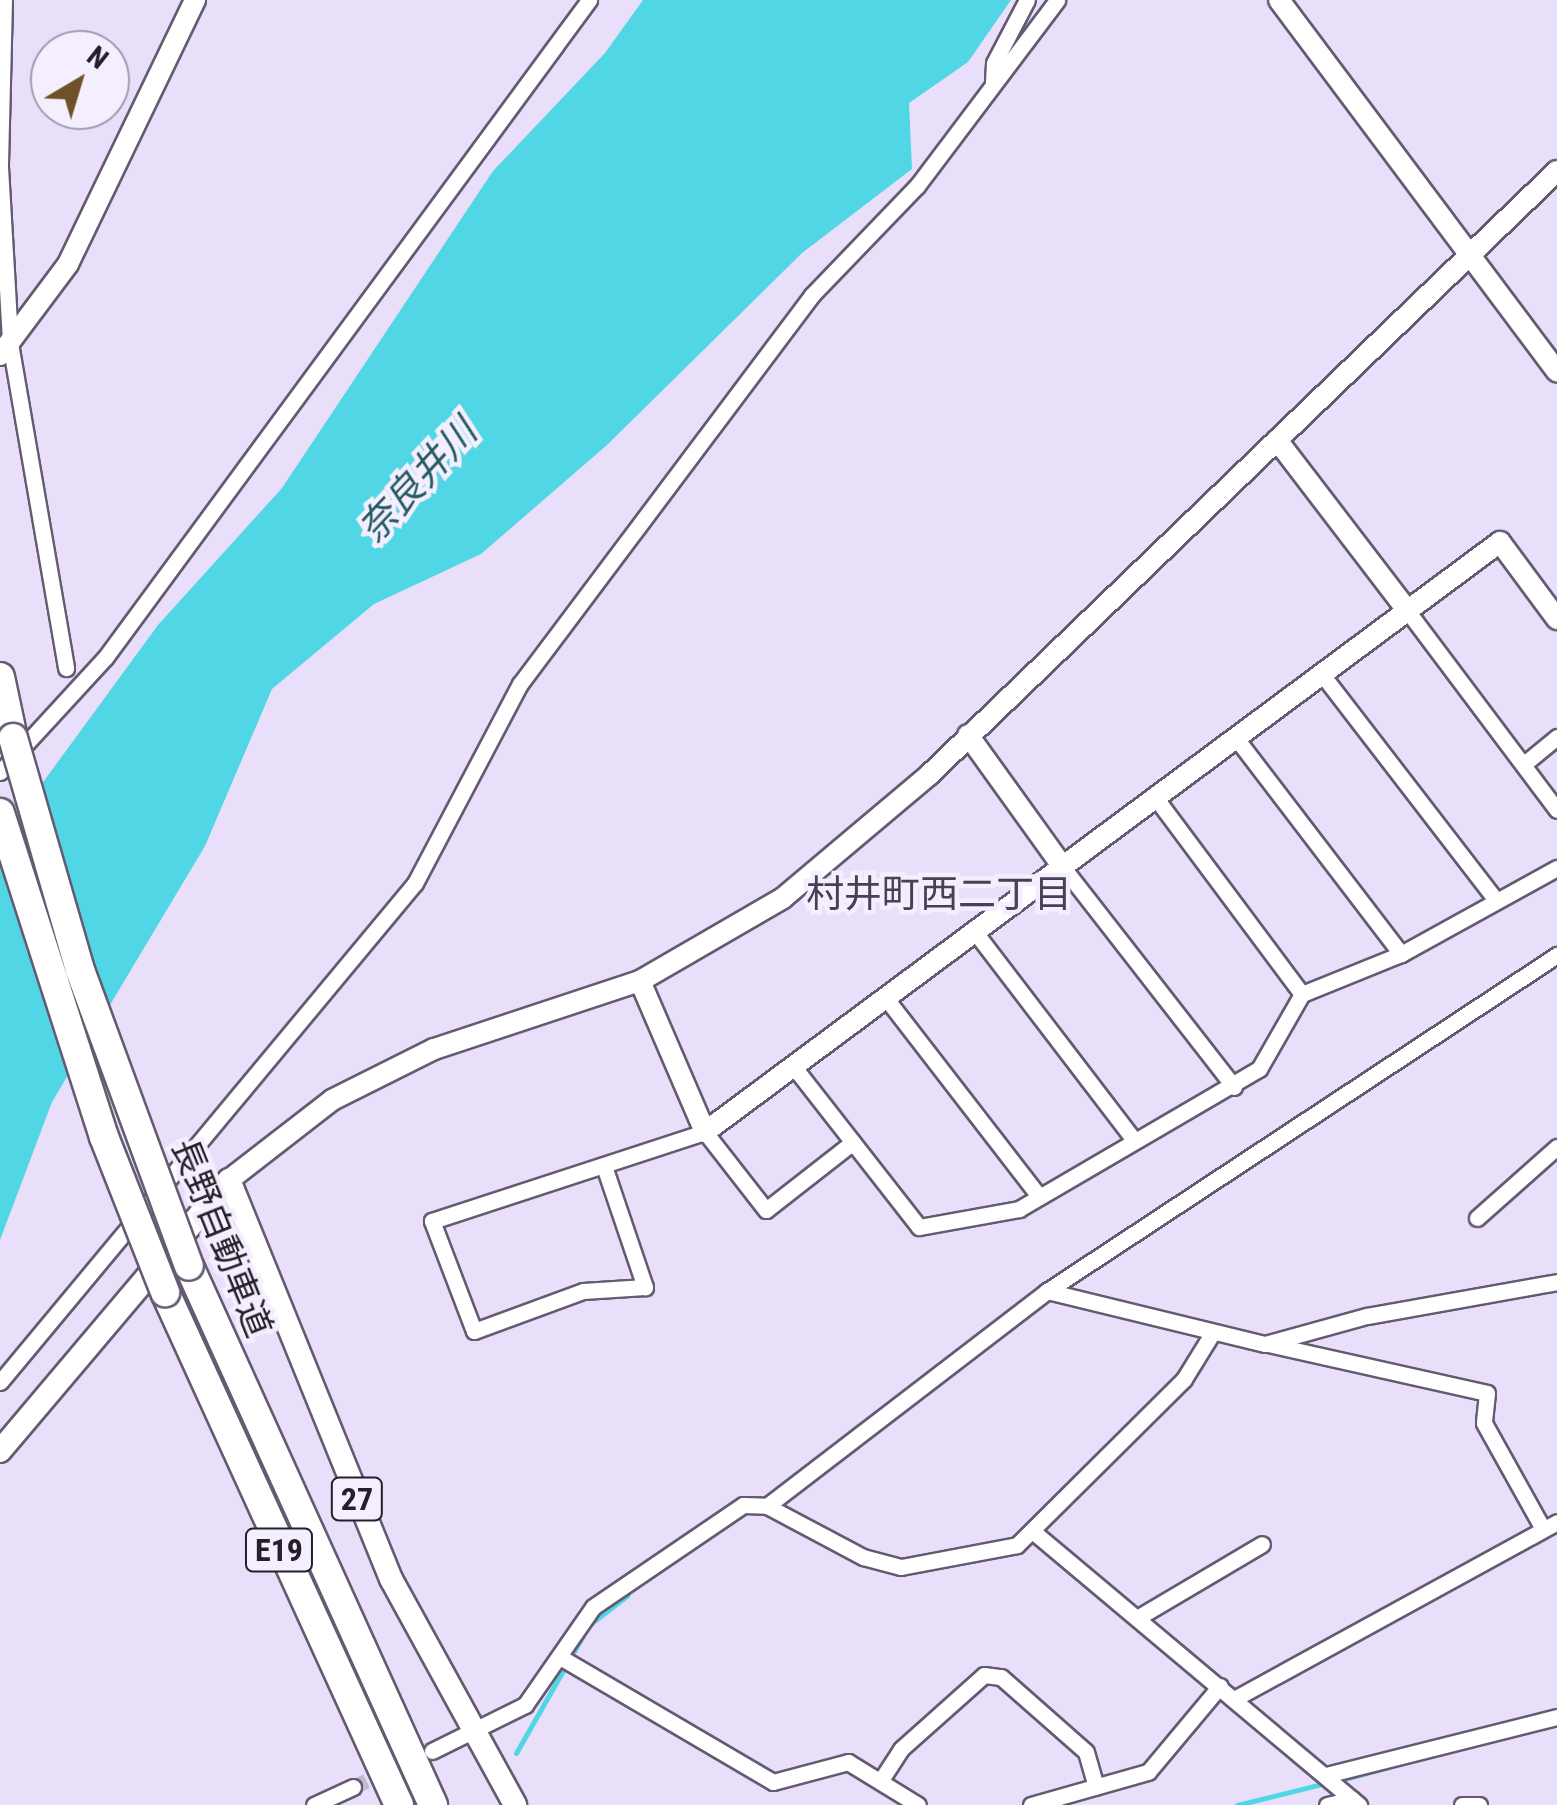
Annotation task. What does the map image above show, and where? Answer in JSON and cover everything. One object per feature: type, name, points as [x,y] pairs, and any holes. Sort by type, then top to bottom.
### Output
[{"type":"highway","name":"長野自動車道","points":[[0,677],[80,970],[189,1266],[432,1802]]},
{"type":"highway","name":"長野自動車道","points":[[0,812],[104,1137],[165,1292],[341,1686],[399,1805]]},
{"type":"highway","points":[[341,1686],[386,1805]]},
{"type":"main road","points":[[0,1451],[229,1180]]},
{"type":"main road","name":"27","points":[[229,1180],[391,1579],[515,1805]]},
{"type":"street","points":[[4,0],[0,167],[5,349],[66,668]]},
{"type":"street","points":[[5,349],[68,264],[195,0]]},
{"type":"street","points":[[0,772],[105,658],[589,0]]},
{"type":"street","points":[[992,82],[994,64],[1027,0]]},
{"type":"street","points":[[0,1382],[416,883],[520,684],[812,295],[917,186],[1057,0]]},
{"type":"street","points":[[1279,0],[1557,372]]},
{"type":"street","points":[[229,1180],[332,1100],[434,1049],[640,980],[783,898],[968,736],[1557,172]]},
{"type":"street","points":[[1277,440],[1557,810]]},
{"type":"street","points":[[605,1170],[645,1286],[583,1291],[474,1331],[432,1221],[605,1170],[705,1132],[1500,542],[1557,619]]},
{"type":"street","points":[[1321,673],[1494,898]]},
{"type":"street","points":[[968,736],[1062,866],[1234,1088]]},
{"type":"street","points":[[1524,764],[1557,737]]},
{"type":"street","points":[[1236,738],[1402,954]]},
{"type":"street","points":[[1155,797],[1302,994]]},
{"type":"street","points":[[794,1067],[920,1228],[1019,1210],[1132,1137],[1234,1088],[1259,1069],[1302,994],[1402,954],[1494,898],[1557,868]]},
{"type":"street","points":[[976,932],[1132,1137]]},
{"type":"street","points":[[767,1506],[1048,1292],[1557,955]]},
{"type":"street","points":[[640,980],[705,1132],[766,1210],[853,1142]]},
{"type":"street","points":[[885,997],[1039,1196]]},
{"type":"street","points":[[1477,1218],[1557,1147]]},
{"type":"street","points":[[1265,1344],[1366,1316],[1557,1282]]},
{"type":"street","points":[[1048,1292],[1487,1393],[1484,1423],[1550,1526],[1234,1698]]},
{"type":"street","points":[[432,1751],[526,1705],[593,1607],[743,1505],[767,1506],[864,1557],[901,1567],[1036,1534],[1184,1379],[1213,1332]]},
{"type":"street","points":[[1036,1534],[1356,1802]]},
{"type":"street","points":[[1137,1618],[1262,1544]]},
{"type":"street","points":[[560,1657],[773,1782],[848,1762],[918,1805]]},
{"type":"street","points":[[881,1780],[901,1748],[984,1674],[1001,1677],[1086,1752],[1096,1786]]},
{"type":"street","points":[[1030,1805],[1148,1772],[1220,1686]]},
{"type":"street","points":[[1326,1775],[1557,1717]]},
{"type":"street","points":[[316,1805],[352,1787]]},
{"type":"street","points":[[1326,1805],[1356,1802]]},
{"type":"street","points":[[1462,1805],[1480,1805]]},
{"type":"water","name":"奈良井川","points":[[643,0],[1011,0],[968,62],[909,103],[912,169],[802,253],[607,445],[481,554],[374,604],[272,689],[205,846],[52,1102],[0,1240],[0,841],[158,625],[282,488],[493,171],[605,53]]},
{"type":"waterway","points":[[516,1753],[589,1625],[628,1595]]},
{"type":"waterway","points":[[1337,1781],[1389,1767]]},
{"type":"waterway","points":[[1237,1805],[1326,1783]]},
{"type":"tunnel","points":[[353,1787],[417,1758]]},
{"type":"district","name":"村井町西二丁目","points":[[939,895]]}]
